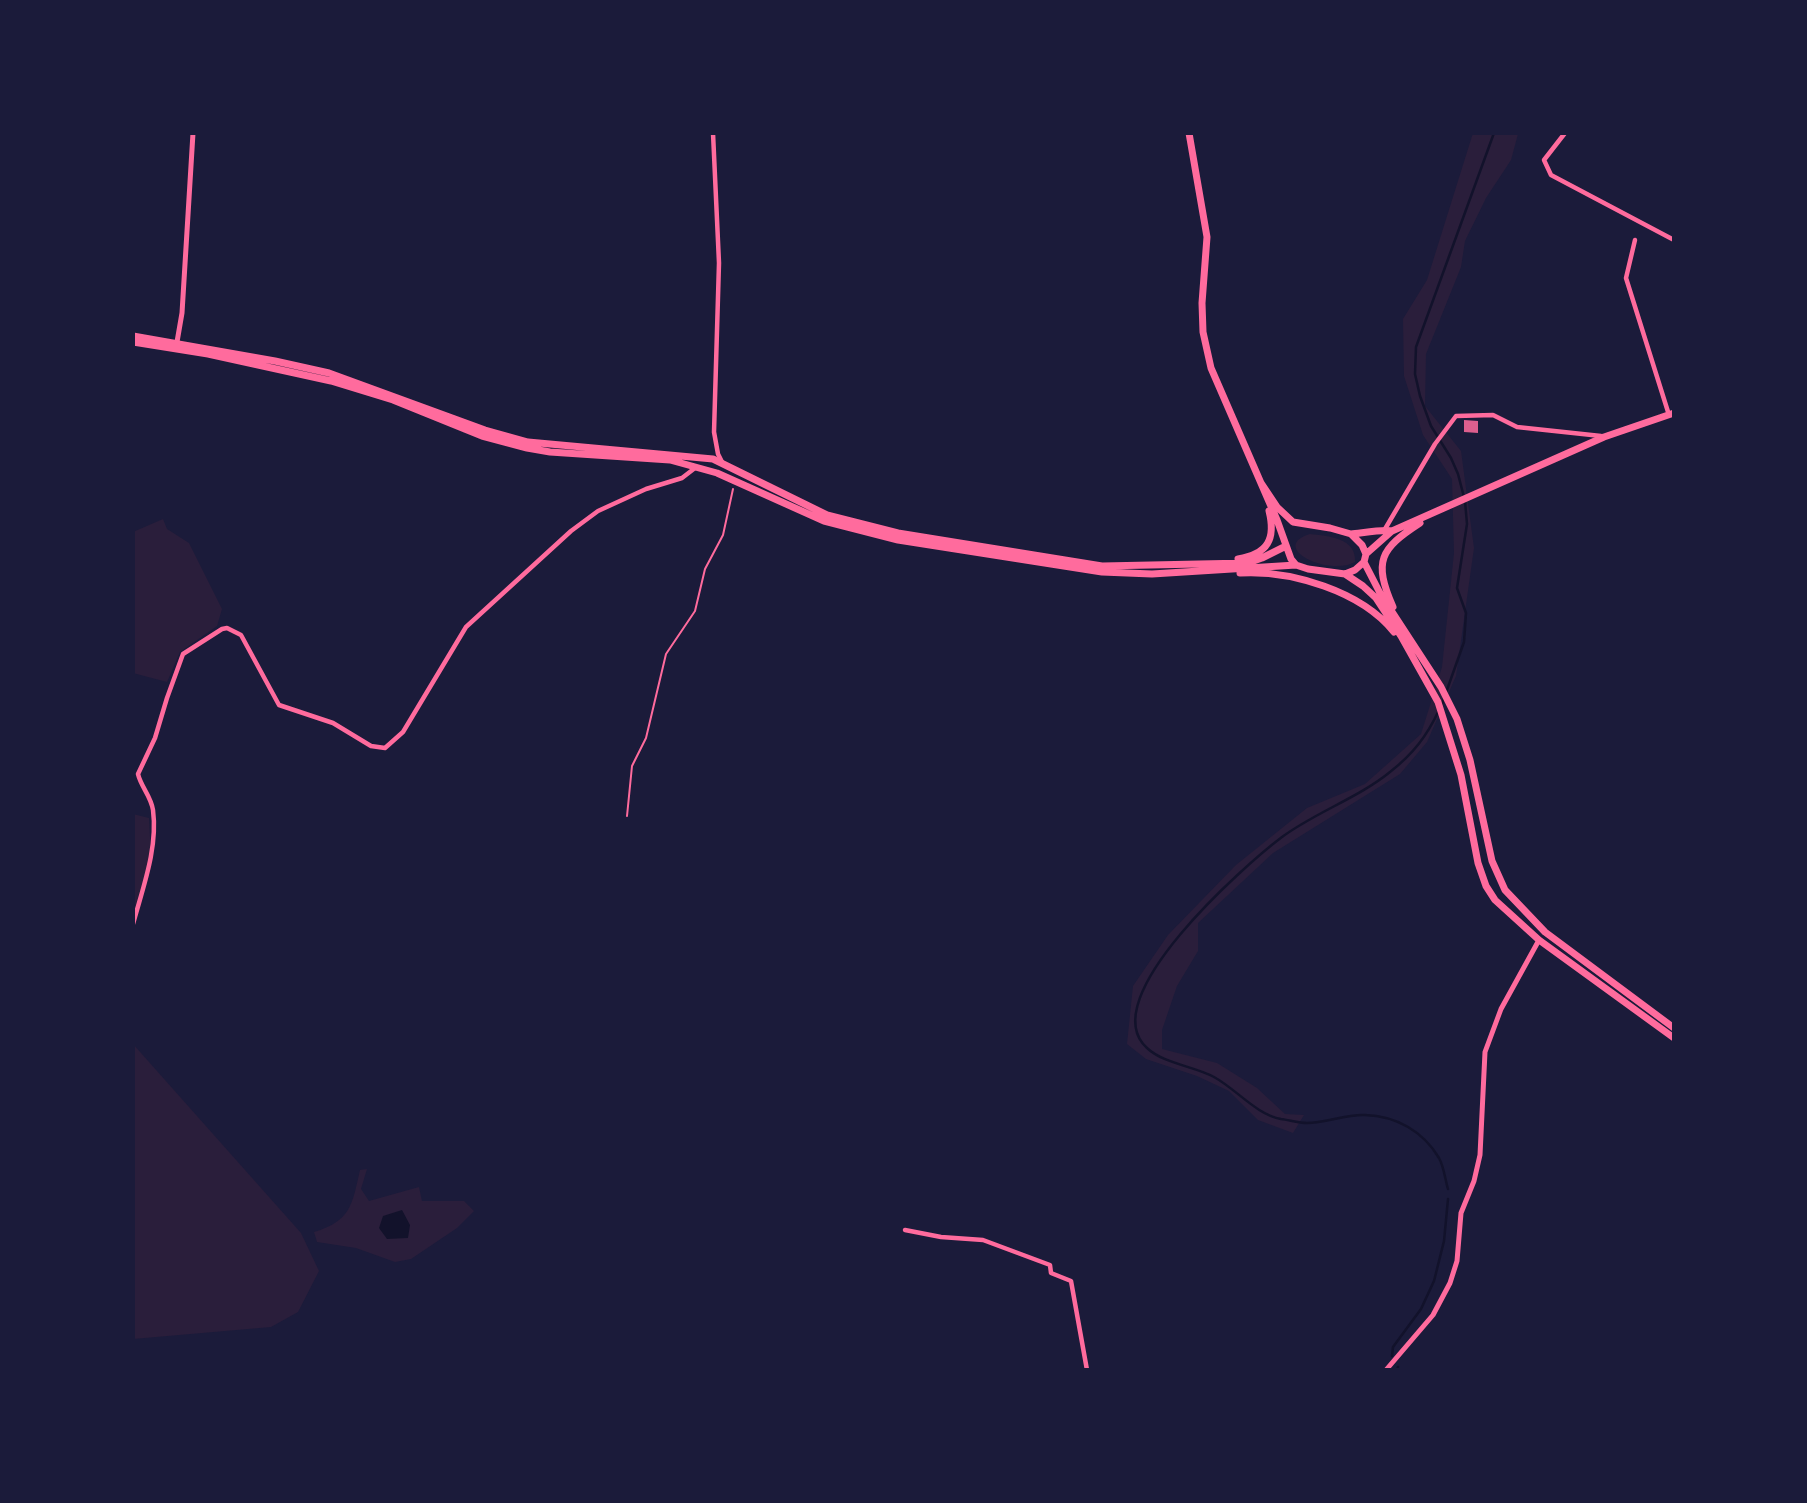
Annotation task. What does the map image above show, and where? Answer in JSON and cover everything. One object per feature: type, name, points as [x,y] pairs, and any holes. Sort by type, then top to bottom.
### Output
[{"type":"main road","points":[[1189,133],[1207,237],[1202,303],[1210,368],[1291,559],[1296,565]]},
{"type":"main road","points":[[133,336],[177,342],[329,373],[485,430],[528,442],[713,458],[827,515],[898,533],[1102,566],[1248,562],[1285,542],[1289,531],[1300,523]]},
{"type":"main road","points":[[133,342],[208,354],[331,382],[393,400],[482,436],[527,448],[670,460],[736,481],[824,521],[871,535],[1102,572],[1202,576],[1247,573],[1300,580],[1348,595],[1367,607],[1380,617],[1409,651]]},
{"type":"main road","points":[[1261,483],[1293,522],[1330,527],[1351,534],[1375,533],[1436,512],[1604,437],[1672,414]]},
{"type":"main road","points":[[704,459],[706,465],[735,475],[736,481]]},
{"type":"main road","points":[[1212,564],[1250,557],[1269,543],[1273,530],[1272,522],[1261,483]]},
{"type":"main road","points":[[1405,630],[1381,577],[1382,560],[1389,548],[1436,512]]},
{"type":"main road","points":[[1345,575],[1355,570],[1388,530]]},
{"type":"main road","points":[[1351,534],[1362,545],[1381,595],[1451,706],[1471,760],[1497,878],[1545,932],[1674,1028]]},
{"type":"main road","points":[[1152,574],[1296,565],[1345,575],[1363,586],[1376,598],[1409,651],[1446,720],[1461,775],[1478,863],[1486,886],[1506,911],[1539,940],[1674,1038]]},
{"type":"street","points":[[177,342],[182,313],[193,133]]},
{"type":"street","points":[[713,133],[719,263],[715,432],[723,462]]},
{"type":"street","points":[[1565,133],[1544,160],[1551,175],[1674,240]]},
{"type":"street","points":[[1634,240],[1626,278],[1672,414]]},
{"type":"street","points":[[1388,530],[1435,444],[1456,416],[1493,415],[1517,427],[1604,437]]},
{"type":"street","points":[[704,459],[717,446]]},
{"type":"street","points":[[133,924],[151,861],[153,821],[152,803],[138,774],[155,738],[174,675],[183,654],[189,649],[222,628],[237,631],[242,635],[278,705],[333,723],[371,746],[384,748],[403,732],[466,628],[571,531],[598,511],[646,489],[682,478],[695,468]]},
{"type":"street","points":[[1386,1370],[1433,1315],[1450,1283],[1457,1261],[1460,1219],[1480,1155],[1484,1062],[1488,1044],[1501,1009],[1539,940]]},
{"type":"street","points":[[905,1230],[941,1237],[983,1240],[1050,1265],[1051,1273],[1071,1281],[1087,1370]]},
{"type":"path","points":[[627,816],[632,766],[646,738],[666,654],[695,611],[705,569],[723,535],[736,481]]},
{"type":"shaded area","points":[[1473,133],[1518,134],[1511,160],[1486,198],[1465,241],[1461,267],[1426,354],[1425,406],[1461,451],[1474,548],[1456,676],[1427,742],[1400,774],[1273,853],[1198,923],[1198,951],[1177,986],[1162,1030],[1162,1049],[1217,1063],[1257,1088],[1285,1114],[1304,1115],[1293,1133],[1258,1120],[1229,1091],[1197,1076],[1146,1059],[1127,1044],[1133,986],[1168,935],[1236,865],[1307,808],[1365,784],[1421,734],[1442,667],[1454,553],[1452,479],[1423,435],[1404,376],[1403,319],[1427,280]]},
{"type":"shaded area","points":[[163,519],[167,529],[189,543],[222,609],[217,626],[180,652],[167,682],[133,673],[133,532]]},
{"type":"shaded area","points":[[1310,534],[1333,537],[1346,543],[1354,554],[1355,562],[1344,566],[1331,566],[1307,558],[1299,553],[1296,546],[1299,540]]},
{"type":"shaded area","points":[[133,814],[149,818],[151,857],[133,913]]},
{"type":"shaded area","points":[[133,1044],[301,1233],[319,1271],[298,1312],[271,1327],[133,1339]]},
{"type":"shaded area","points":[[367,1169],[361,1189],[369,1201],[419,1187],[422,1201],[464,1201],[474,1211],[457,1228],[411,1259],[395,1262],[356,1248],[317,1242],[314,1232],[336,1223],[343,1217],[352,1202],[360,1170]]},
{"type":"shaded area","points":[[402,1210],[410,1225],[408,1238],[387,1239],[379,1228],[383,1216]]},
{"type":"building","points":[[1464,420],[1478,421],[1478,433],[1464,432]]},
{"type":"waterway","points":[[1442,704],[1464,642],[1466,613],[1457,588],[1467,524],[1465,501],[1458,474],[1431,426],[1420,396],[1415,374],[1416,347],[1494,133]]},
{"type":"waterway","points":[[1439,710],[1419,744],[1398,765],[1364,790],[1282,837],[1209,903],[1180,934],[1156,967],[1140,998],[1136,1026],[1147,1048],[1154,1053],[1214,1077],[1272,1117],[1307,1123],[1365,1115],[1387,1118],[1408,1127],[1425,1140],[1439,1158],[1448,1189]]},
{"type":"waterway","points":[[1392,1356],[1393,1347],[1421,1309],[1434,1281],[1444,1241],[1448,1199]]}]
